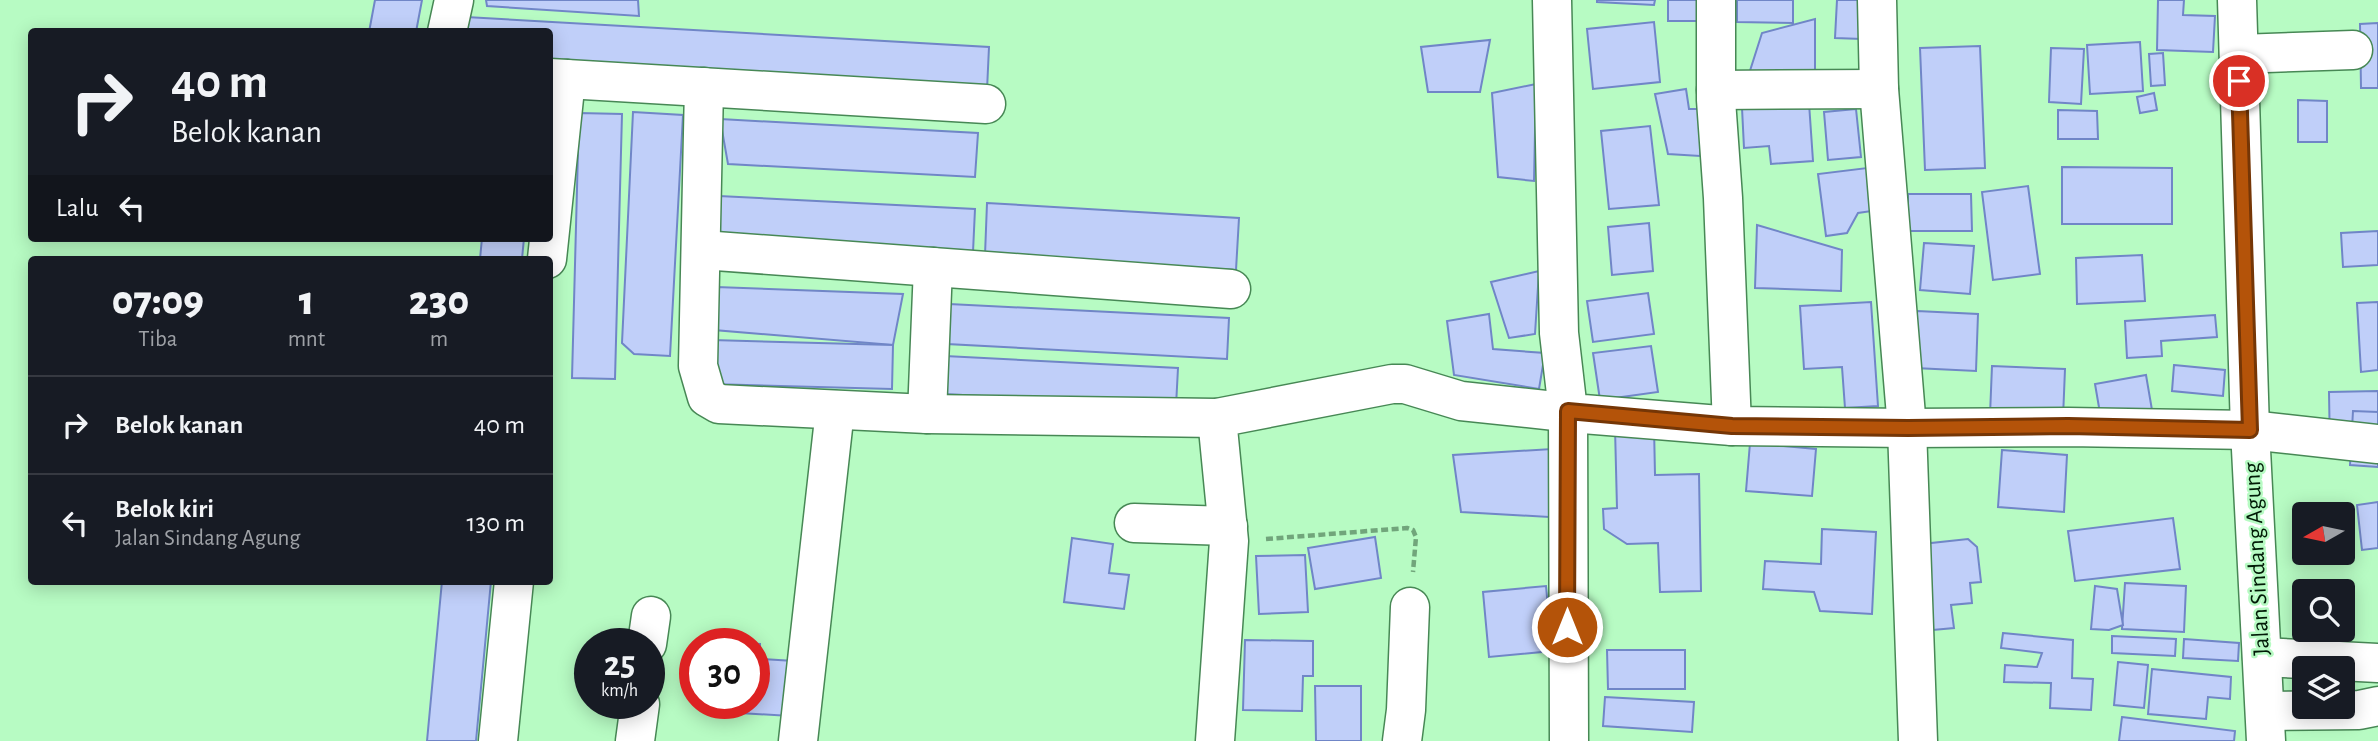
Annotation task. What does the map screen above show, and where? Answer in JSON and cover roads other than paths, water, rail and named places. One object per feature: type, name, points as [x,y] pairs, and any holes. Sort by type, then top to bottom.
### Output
[{"type":"street","points":[[448,28],[454,0]]},
{"type":"street","points":[[1552,0],[1559,333],[1568,411],[1569,741]]},
{"type":"street","points":[[1716,0],[1716,90],[1732,426]]},
{"type":"street","points":[[1877,0],[1879,89],[1908,428],[1918,741]]},
{"type":"street","name":"Jalan Sindang Agung","points":[[2237,0],[2250,430],[2266,726]]},
{"type":"street","points":[[2239,54],[2353,50]]},
{"type":"street","points":[[553,161],[558,79],[986,104]]},
{"type":"street","points":[[704,87],[698,366],[707,397],[719,404],[927,414],[1217,418],[1392,384],[1405,384],[1461,401],[1732,426],[2068,426],[2250,430],[2378,444]]},
{"type":"street","points":[[1716,90],[1879,89]]},
{"type":"street","points":[[702,250],[1231,289]]},
{"type":"street","points":[[927,414],[933,267]]},
{"type":"street","points":[[798,741],[835,410]]},
{"type":"street","points":[[1215,741],[1228,533],[1217,418]]},
{"type":"street","points":[[1134,523],[1228,533]]},
{"type":"street","points":[[498,741],[514,585]]},
{"type":"street","points":[[1402,741],[1406,710],[1410,607]]},
{"type":"street","points":[[2262,657],[2378,663]]},
{"type":"street","points":[[2266,726],[2378,706]]},
{"type":"street","points":[[635,741],[638,719]]}]
